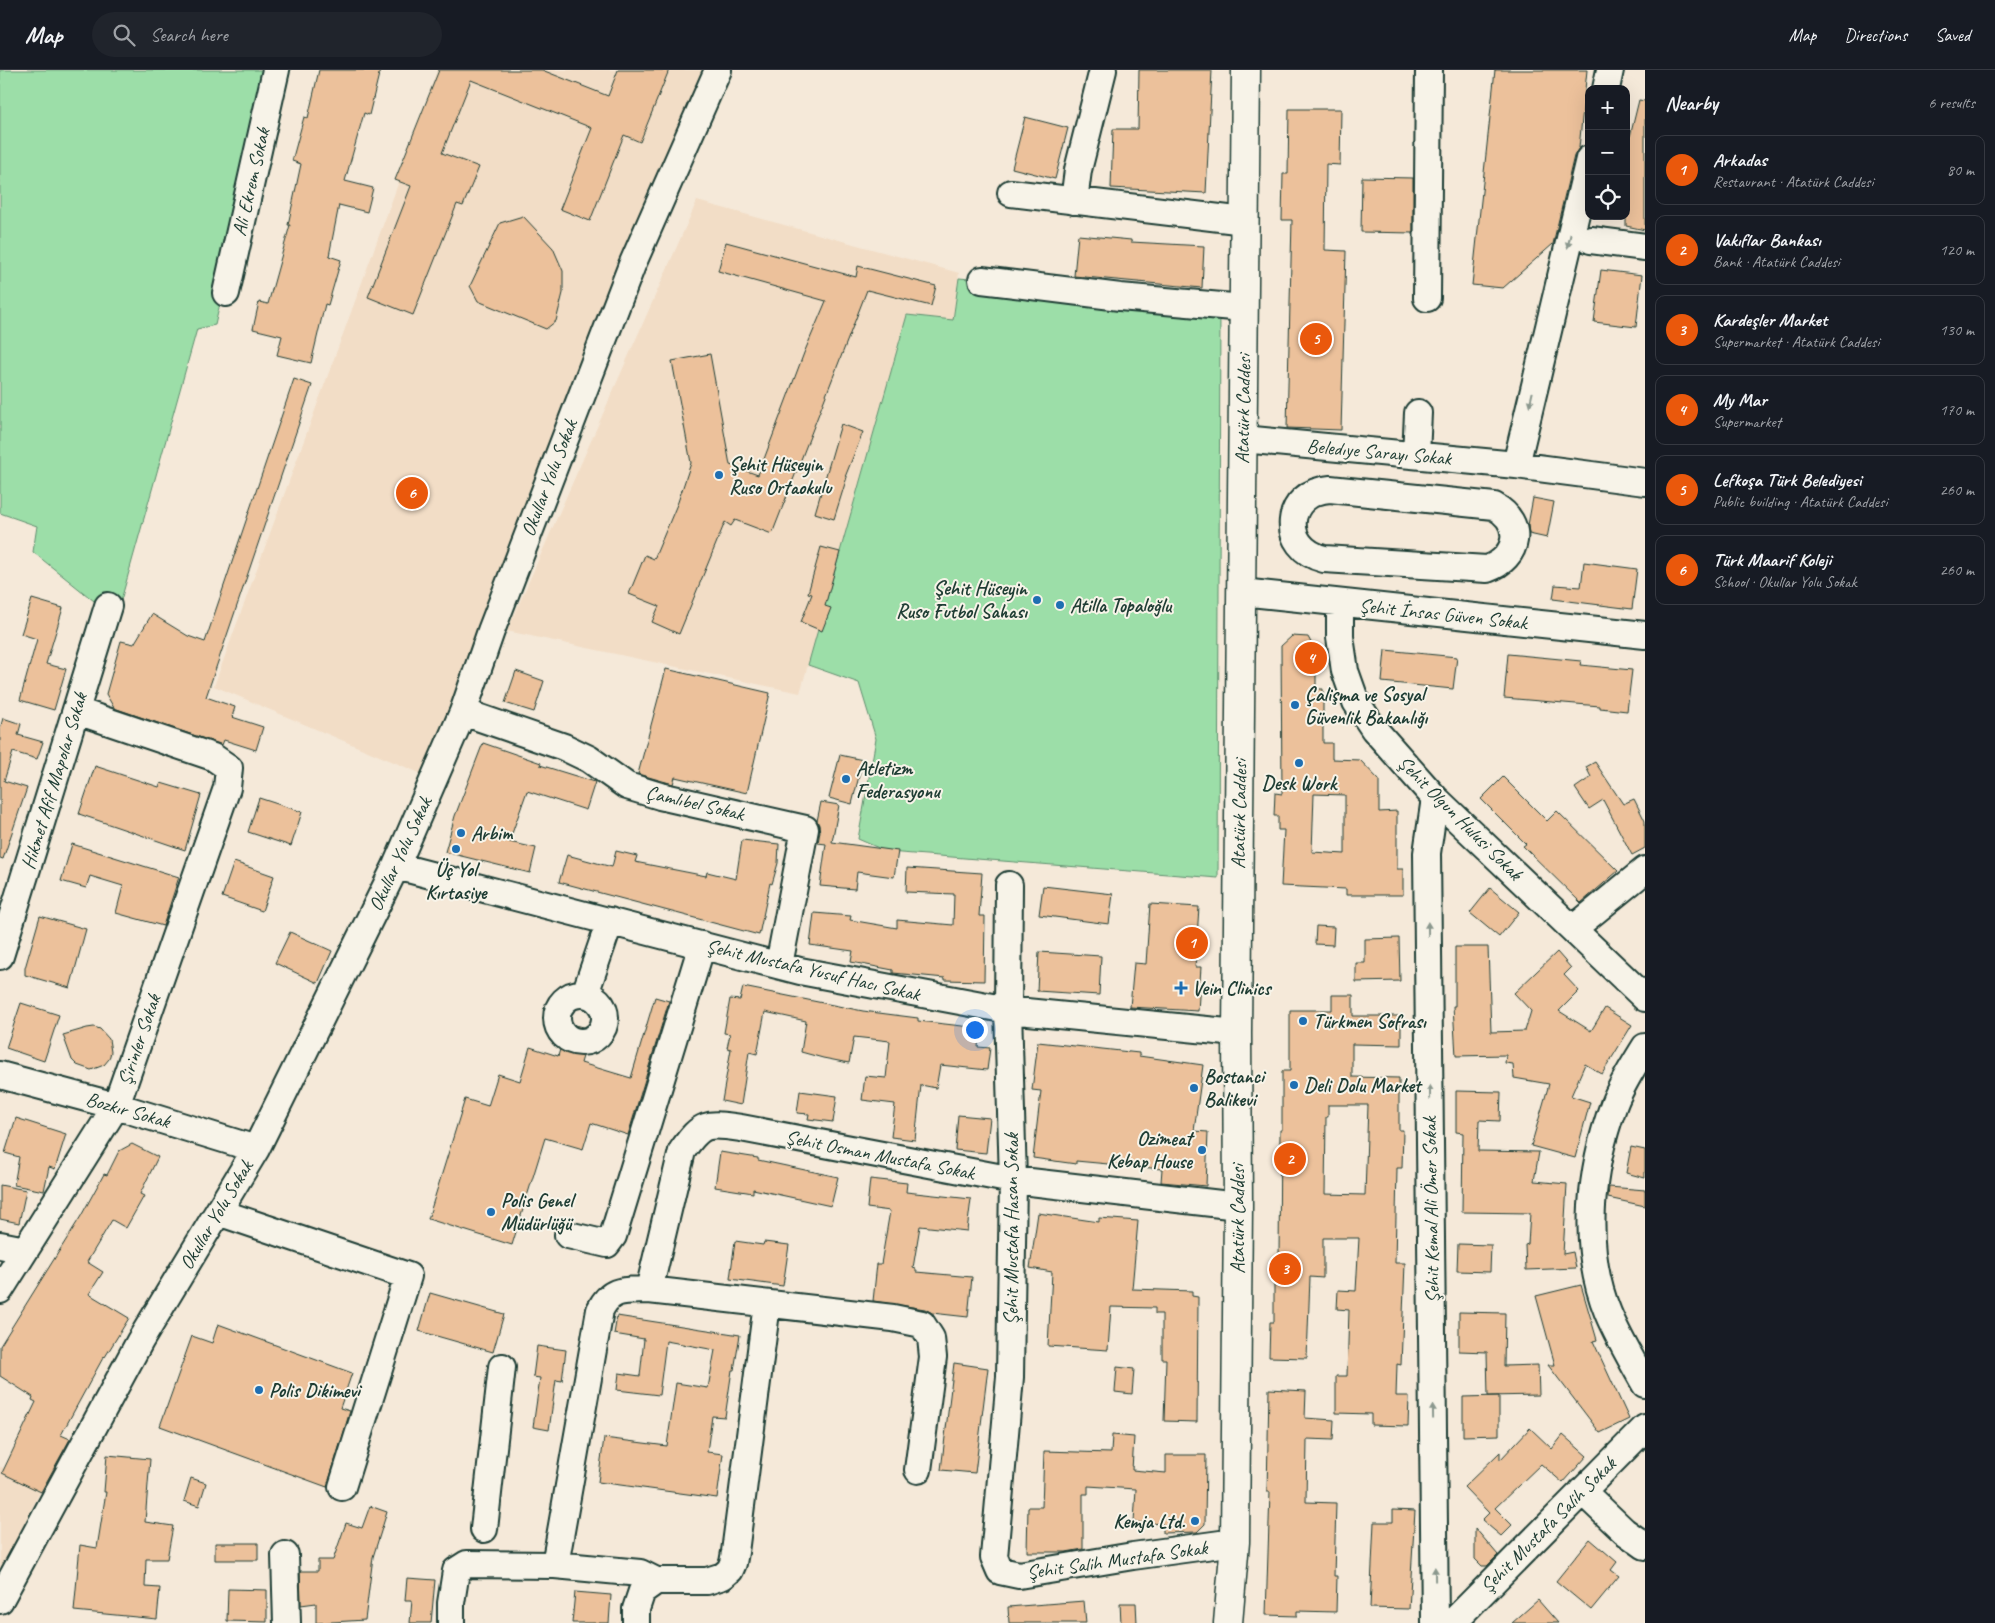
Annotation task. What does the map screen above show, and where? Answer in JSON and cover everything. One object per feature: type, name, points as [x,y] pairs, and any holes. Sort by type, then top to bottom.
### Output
[{"type":"main road","name":"Atatürk Caddesi","points":[[1228,1623],[1234,1550],[1238,1206],[1237,1033],[1246,70]]},
{"type":"main road","name":"Atatürk Caddesi","points":[[1234,1550],[1241,1623]]},
{"type":"street","name":"Ali Ekrem Sokak","points":[[226,294],[276,70]]},
{"type":"street","name":"Okullar Yolu Sokak","points":[[0,1600],[140,1341],[256,1149],[396,866],[463,712],[491,631],[618,300],[718,70]]},
{"type":"street","points":[[1074,201],[1078,170],[1103,70]]},
{"type":"street","points":[[1427,298],[1429,70]]},
{"type":"street","points":[[1607,85],[1610,70]]},
{"type":"street","points":[[1516,464],[1585,175]]},
{"type":"street","points":[[1011,193],[1245,221]]},
{"type":"street","points":[[1591,240],[1645,247]]},
{"type":"street","points":[[982,280],[1120,297],[1244,308]]},
{"type":"street","points":[[1404,496],[1418,413]]},
{"type":"street","name":"Beledıye Sarayı Sokak","points":[[1243,439],[1516,464],[1645,482]]},
{"type":"street","points":[[1320,490],[1404,496],[1494,506],[1507,515],[1513,528],[1514,544],[1511,552],[1498,566],[1476,569],[1324,558],[1309,554],[1295,538],[1293,519],[1295,510],[1302,500],[1311,493],[1320,490]]},
{"type":"street","name":"Şehit İnsas Güven Sokak","points":[[1241,592],[1645,635]]},
{"type":"street","name":"Şehit Olgun Hulusi Sokak","points":[[1340,603],[1342,655],[1349,687],[1356,702],[1374,729],[1435,798],[1645,998]]},
{"type":"street","name":"Hikmet Afif Mapolar Sokak","points":[[0,956],[108,606]]},
{"type":"street","name":"Şirinler Sokak","points":[[0,1290],[12,1248],[116,1106],[227,788],[229,768],[213,757],[77,711]]},
{"type":"street","name":"Çamlıbel Sokak","points":[[463,712],[572,750],[589,759],[627,786],[660,796],[805,829],[779,965]]},
{"type":"street","name":"Şehit Kemal Ali Ömer Sokak","points":[[1435,798],[1427,862],[1435,1623]]},
{"type":"street","name":"Şehit Mustafa Yusuf Hacı Sokak","points":[[396,866],[800,971],[1008,1010],[1237,1033]]},
{"type":"street","points":[[1573,929],[1645,870]]},
{"type":"street","name":"Şehit Mustafa Hasan Sokak","points":[[1000,1571],[994,1557],[1010,1378],[1013,1180],[1008,1010],[1009,885]]},
{"type":"street","points":[[585,994],[610,921]]},
{"type":"street","points":[[568,1235],[607,1244],[613,1236],[702,945]]},
{"type":"street","points":[[1645,1047],[1614,1102],[1598,1153],[1591,1218],[1596,1271],[1608,1312],[1632,1362],[1645,1384]]},
{"type":"street","name":"Bozkır Sokak","points":[[0,1075],[116,1106],[256,1149]]},
{"type":"street","name":"Şehit Osman Mustafa Sokak","points":[[649,1290],[682,1151],[694,1134],[701,1128],[711,1125],[741,1128],[1013,1180],[1238,1206]]},
{"type":"street","points":[[218,1212],[408,1276],[342,1487]]},
{"type":"street","points":[[555,1565],[600,1310],[608,1297],[619,1291],[649,1290],[893,1318],[922,1324],[931,1338],[933,1357],[918,1470]]},
{"type":"street","points":[[451,1623],[451,1603],[456,1571],[468,1564],[555,1565],[640,1574],[656,1581],[714,1580],[723,1576],[733,1563],[767,1304]]},
{"type":"street","points":[[484,1529],[502,1367]]},
{"type":"street","name":"Şehit Mustafa Salih Sokak","points":[[1452,1623],[1645,1428]]},
{"type":"street","points":[[1582,1491],[1624,1531],[1645,1546]]},
{"type":"street","name":"Şehit Salih Mustafa Sokak","points":[[1000,1571],[1019,1575],[1133,1556],[1234,1550]]},
{"type":"street","points":[[285,1555],[287,1623]]},
{"type":"street","points":[[636,1623],[636,1609],[642,1592],[656,1581]]},
{"type":"shaded area","points":[[437,70],[714,70],[422,774],[214,686],[405,165]]},
{"type":"shaded area","name":"Şehit Hüseyin Ruso Ortaokulu","points":[[697,201],[959,273],[953,320],[907,315],[800,693],[507,631]]},
{"type":"shaded area","points":[[0,1467],[47,1478],[0,1572]]},
{"type":"green space","points":[[0,70],[274,70],[215,325],[197,329],[118,611],[99,605],[33,552],[37,526],[0,513]]},
{"type":"green space","points":[[959,278],[1220,302],[1218,878],[888,852],[858,839],[876,739],[874,732],[859,683],[808,665],[907,315],[953,320]]},
{"type":"building","points":[[319,70],[380,70],[369,115],[364,113],[345,181],[373,188],[367,212],[339,205],[329,256],[341,260],[328,305],[325,304],[311,363],[277,355],[282,336],[253,329],[259,302],[268,304],[290,225],[288,225],[301,164],[292,161],[304,117],[308,118]]},
{"type":"building","points":[[439,70],[542,70],[608,96],[618,70],[669,70],[640,142],[624,135],[590,221],[560,209],[592,128],[471,80],[442,153],[479,167],[463,206],[457,204],[413,315],[368,297],[411,186],[395,180]]},
{"type":"building","points":[[1139,70],[1212,70],[1206,193],[1111,188],[1113,129],[1138,129]]},
{"type":"building","points":[[1495,70],[1587,70],[1579,148],[1574,156],[1553,244],[1503,288],[1472,285]]},
{"type":"building","points":[[1639,100],[1645,101],[1645,230],[1626,226],[1626,220],[1630,220],[1630,137]]},
{"type":"building","points":[[1289,109],[1341,109],[1340,165],[1326,164],[1325,250],[1346,251],[1341,430],[1287,428],[1292,220],[1282,220],[1283,174],[1288,174]]},
{"type":"building","points":[[1025,117],[1068,128],[1055,179],[1012,168]]},
{"type":"building","points":[[1362,177],[1413,178],[1413,233],[1361,232]]},
{"type":"building","points":[[523,216],[553,248],[563,271],[563,293],[556,321],[546,329],[478,301],[470,286],[500,223]]},
{"type":"building","points":[[1078,235],[1131,240],[1131,242],[1204,246],[1202,288],[1074,276]]},
{"type":"building","name":"Şehit Hüseyin Ruso Ortaokulu","points":[[726,242],[856,277],[858,266],[936,286],[931,306],[867,290],[772,534],[735,520],[731,526],[725,522],[679,634],[652,622],[659,606],[629,594],[645,555],[654,559],[678,502],[691,463],[672,361],[710,354],[730,465],[758,475],[804,353],[826,301],[718,271]]},
{"type":"building","points":[[1601,270],[1642,275],[1636,327],[1594,322]]},
{"type":"building","points":[[294,379],[312,385],[206,697],[235,707],[232,717],[263,727],[256,750],[224,740],[222,745],[114,708],[106,694],[121,641],[134,644],[152,614],[188,636],[205,642]]},
{"type":"building","points":[[841,424],[863,432],[845,477],[847,477],[834,519],[815,513]]},
{"type":"building","points":[[1533,498],[1554,502],[1547,538],[1529,534],[1528,525]]},
{"type":"building","points":[[821,547],[840,552],[825,606],[831,608],[822,631],[801,622],[812,594],[808,593]]},
{"type":"building","points":[[1584,562],[1637,569],[1632,609],[1553,599],[1555,585],[1581,587]]},
{"type":"building","points":[[32,599],[63,608],[46,664],[66,669],[54,710],[20,700],[37,639],[21,634]]},
{"type":"building","points":[[1292,636],[1308,637],[1316,652],[1316,689],[1323,689],[1323,743],[1332,743],[1332,759],[1360,760],[1379,780],[1379,812],[1397,811],[1397,869],[1403,869],[1403,895],[1346,895],[1346,889],[1281,886],[1284,830],[1278,830],[1278,816],[1274,816],[1275,793],[1282,794],[1281,646]],"holes":[[[1314,794],[1345,795],[1345,854],[1312,852]]]},
{"type":"building","points":[[1385,650],[1457,657],[1453,689],[1382,682]]},
{"type":"building","points":[[1508,654],[1581,661],[1580,665],[1632,670],[1627,711],[1600,708],[1600,706],[1504,698]]},
{"type":"building","points":[[666,669],[770,693],[747,793],[675,777],[673,784],[638,774]]},
{"type":"building","points":[[516,671],[544,681],[534,712],[505,703]]},
{"type":"building","points":[[3,718],[21,724],[18,735],[43,742],[37,759],[13,752],[4,781],[27,788],[3,859],[0,858],[0,729]]},
{"type":"building","points":[[483,743],[541,763],[540,765],[595,782],[586,810],[527,791],[509,842],[536,848],[530,873],[445,852],[455,816]]},
{"type":"building","name":"Atletizm Federasyonu","points":[[840,755],[863,760],[852,804],[829,798]]},
{"type":"building","points":[[1595,762],[1623,804],[1634,799],[1645,821],[1645,848],[1632,855],[1603,800],[1589,809],[1575,788],[1591,777],[1586,767]]},
{"type":"building","points":[[95,766],[159,787],[161,783],[201,795],[185,850],[79,814]]},
{"type":"building","points":[[1503,777],[1547,821],[1557,811],[1618,871],[1581,903],[1523,846],[1526,844],[1481,799]]},
{"type":"building","points":[[259,798],[302,812],[291,846],[248,832]]},
{"type":"building","points":[[821,802],[839,805],[832,842],[898,851],[894,877],[857,872],[855,889],[820,886],[826,844],[818,843],[820,831],[817,821]]},
{"type":"building","points":[[742,840],[779,844],[778,863],[772,884],[770,883],[759,935],[559,882],[567,855],[612,867],[616,851],[637,856],[635,862],[706,876],[707,872],[736,879]]},
{"type":"building","points":[[72,844],[179,877],[163,926],[116,913],[123,886],[90,876],[86,888],[61,881]]},
{"type":"building","points":[[234,862],[274,876],[262,911],[222,897]]},
{"type":"building","points":[[907,868],[982,873],[979,916],[985,916],[984,981],[945,980],[945,978],[893,973],[893,970],[851,962],[853,951],[810,945],[814,913],[851,916],[850,920],[897,928],[897,920],[953,925],[954,894],[906,892]]},
{"type":"building","points":[[1043,886],[1113,894],[1109,924],[1039,915]]},
{"type":"building","points":[[1490,888],[1519,912],[1499,937],[1470,913]]},
{"type":"building","points":[[1150,904],[1199,907],[1195,967],[1201,967],[1198,1011],[1130,1007],[1134,963],[1146,964]]},
{"type":"building","points":[[40,916],[86,929],[70,988],[25,975],[25,968]]},
{"type":"building","points":[[1316,926],[1334,927],[1333,945],[1315,944]]},
{"type":"building","points":[[290,932],[332,951],[318,983],[275,963]]},
{"type":"building","points":[[1399,938],[1400,981],[1356,982],[1356,963],[1365,963],[1365,939]]},
{"type":"building","points":[[1455,947],[1488,947],[1491,1032],[1525,1031],[1531,1011],[1514,993],[1557,952],[1571,968],[1564,975],[1579,991],[1559,1011],[1591,1031],[1605,1008],[1632,1025],[1602,1074],[1585,1064],[1571,1096],[1590,1102],[1575,1158],[1531,1146],[1549,1084],[1514,1078],[1513,1064],[1505,1063],[1506,1055],[1456,1056],[1453,1006],[1455,1006]]},
{"type":"building","points":[[1039,952],[1101,956],[1099,995],[1037,991]]},
{"type":"building","points":[[743,987],[863,1011],[918,1018],[918,1021],[980,1028],[978,1047],[990,1048],[987,1070],[940,1065],[936,1088],[921,1085],[915,1140],[891,1137],[895,1104],[862,1100],[865,1076],[886,1078],[890,1041],[854,1037],[849,1063],[823,1058],[801,1052],[806,1021],[765,1012],[757,1054],[749,1052],[741,1105],[722,1101],[731,1049],[727,1048],[730,1034],[724,1033],[730,999],[740,1000]]},
{"type":"building","points":[[1332,995],[1353,995],[1353,1016],[1401,1016],[1401,1045],[1352,1044],[1352,1077],[1399,1078],[1399,1130],[1403,1130],[1402,1168],[1397,1168],[1395,1263],[1405,1263],[1401,1365],[1397,1364],[1396,1396],[1409,1396],[1408,1426],[1371,1425],[1371,1414],[1336,1413],[1336,1376],[1347,1376],[1349,1310],[1337,1309],[1338,1290],[1356,1291],[1359,1238],[1323,1238],[1323,1278],[1310,1277],[1307,1358],[1269,1357],[1270,1322],[1274,1322],[1274,1259],[1279,1259],[1282,1071],[1290,1071],[1290,1010],[1332,1010]],"holes":[[[1328,1105],[1368,1105],[1365,1195],[1325,1194],[1326,1117],[1328,1117]]]},
{"type":"building","points":[[655,997],[669,1001],[628,1135],[591,1123],[583,1149],[545,1138],[512,1245],[428,1219],[465,1099],[488,1106],[498,1074],[520,1081],[530,1047],[558,1056],[568,1023],[591,1029],[581,1063],[631,1078]]},
{"type":"building","points":[[21,1003],[59,1015],[44,1061],[6,1048]]},
{"type":"building","points":[[94,1027],[100,1029],[109,1039],[111,1052],[109,1059],[104,1065],[91,1070],[77,1065],[72,1060],[63,1035]]},
{"type":"building","points":[[1038,1042],[1139,1053],[1139,1056],[1203,1065],[1194,1131],[1208,1132],[1206,1186],[1161,1182],[1162,1169],[1076,1161],[1076,1164],[1033,1158],[1041,1091],[1032,1090]]},
{"type":"building","points":[[800,1091],[837,1096],[833,1122],[808,1119],[809,1114],[797,1113]]},
{"type":"building","points":[[1456,1091],[1501,1092],[1500,1121],[1479,1120],[1478,1151],[1539,1152],[1534,1181],[1567,1184],[1563,1254],[1573,1252],[1576,1268],[1526,1270],[1525,1245],[1528,1244],[1530,1213],[1462,1212],[1463,1133],[1456,1132]]},
{"type":"building","points":[[958,1115],[990,1118],[986,1153],[955,1150]]},
{"type":"building","points":[[16,1118],[66,1134],[55,1169],[49,1167],[44,1191],[14,1185],[19,1157],[5,1153]]},
{"type":"building","points":[[132,1144],[158,1157],[140,1194],[144,1196],[126,1228],[112,1220],[87,1262],[103,1272],[89,1294],[129,1318],[104,1356],[61,1435],[70,1439],[41,1492],[2,1473],[36,1402],[32,1400],[33,1397],[0,1376],[0,1346],[81,1216],[104,1174],[107,1175],[119,1151]]},
{"type":"building","points":[[1631,1147],[1645,1150],[1645,1178],[1626,1173]]},
{"type":"building","points":[[720,1152],[758,1158],[758,1160],[838,1177],[831,1206],[753,1189],[753,1193],[715,1187]]},
{"type":"building","points":[[870,1179],[907,1183],[906,1192],[971,1199],[967,1231],[920,1226],[913,1268],[916,1269],[916,1272],[972,1277],[968,1317],[932,1313],[925,1309],[873,1301],[877,1264],[881,1264],[890,1211],[867,1208]]},
{"type":"building","points":[[0,1185],[26,1190],[19,1223],[0,1219]]},
{"type":"building","points":[[1609,1187],[1645,1190],[1645,1206],[1608,1198]]},
{"type":"building","points":[[1038,1213],[1099,1222],[1099,1218],[1138,1221],[1132,1289],[1192,1291],[1192,1296],[1198,1297],[1197,1422],[1164,1421],[1166,1359],[1162,1359],[1162,1314],[1155,1314],[1155,1308],[1111,1307],[1108,1350],[1048,1346],[1052,1272],[1030,1268]]},
{"type":"building","points":[[735,1241],[763,1245],[764,1242],[789,1245],[783,1286],[730,1279]]},
{"type":"building","points":[[1458,1244],[1491,1245],[1490,1272],[1457,1271]]},
{"type":"building","points":[[1581,1285],[1597,1340],[1593,1341],[1629,1419],[1600,1433],[1548,1365],[1555,1365],[1536,1296]]},
{"type":"building","points":[[430,1293],[504,1314],[493,1352],[419,1331]]},
{"type":"building","points":[[1459,1312],[1505,1313],[1504,1366],[1538,1365],[1539,1395],[1488,1396],[1487,1352],[1459,1351]]},
{"type":"building","points":[[617,1316],[740,1335],[734,1370],[732,1370],[725,1417],[712,1416],[707,1452],[723,1454],[717,1498],[598,1482],[604,1438],[667,1446],[676,1383],[708,1388],[715,1350],[666,1341],[659,1395],[617,1390],[619,1373],[640,1376],[644,1339],[614,1334]]},
{"type":"building","name":"Polis Dikimevi","points":[[218,1324],[352,1373],[340,1408],[350,1411],[327,1487],[160,1426],[192,1336],[212,1343]]},
{"type":"building","points":[[537,1346],[566,1350],[562,1381],[556,1380],[549,1430],[533,1427],[540,1378],[533,1377]]},
{"type":"building","points":[[954,1363],[988,1368],[975,1473],[941,1470]]},
{"type":"building","points":[[1117,1367],[1134,1369],[1132,1394],[1115,1392]]},
{"type":"building","points":[[1269,1389],[1306,1391],[1305,1418],[1334,1420],[1333,1440],[1307,1439],[1306,1502],[1336,1503],[1334,1576],[1337,1576],[1336,1612],[1297,1611],[1297,1616],[1266,1615],[1270,1492],[1267,1492]]},
{"type":"building","points":[[1499,1396],[1499,1435],[1463,1436],[1463,1397]]},
{"type":"building","points":[[1530,1428],[1552,1449],[1563,1435],[1587,1456],[1563,1483],[1541,1464],[1495,1508],[1512,1525],[1501,1536],[1482,1520],[1489,1513],[1464,1487],[1500,1452],[1500,1460]]},
{"type":"building","points":[[1112,1435],[1134,1437],[1132,1470],[1166,1473],[1166,1455],[1206,1455],[1205,1524],[1197,1532],[1163,1533],[1163,1524],[1134,1522],[1136,1489],[1088,1486],[1088,1494],[1083,1494],[1083,1549],[1066,1552],[1027,1552],[1028,1507],[1042,1507],[1044,1451],[1111,1453]]},
{"type":"building","points":[[107,1455],[150,1459],[145,1522],[173,1526],[167,1559],[146,1559],[145,1587],[160,1588],[157,1619],[74,1611],[80,1545],[97,1548],[106,1492],[104,1492]]},
{"type":"building","points":[[191,1478],[206,1483],[199,1506],[184,1501]]},
{"type":"building","points":[[370,1506],[387,1512],[373,1557],[365,1620],[316,1623],[316,1603],[301,1605],[300,1571],[318,1571],[318,1560],[333,1560],[346,1523],[362,1528]]},
{"type":"building","points":[[1393,1510],[1415,1511],[1409,1609],[1370,1608],[1374,1522],[1393,1522]]},
{"type":"building","points":[[1475,1528],[1498,1555],[1487,1566],[1482,1566],[1475,1559]]},
{"type":"building","points":[[1590,1539],[1617,1562],[1611,1570],[1619,1576],[1591,1610],[1556,1581]]},
{"type":"building","points":[[215,1543],[258,1543],[258,1560],[215,1560]]},
{"type":"building","points":[[407,1578],[435,1580],[431,1623],[410,1623],[412,1600],[405,1600]]},
{"type":"building","points":[[228,1589],[267,1590],[267,1622],[227,1621]]},
{"type":"building","points":[[575,1592],[611,1595],[609,1623],[572,1623]]},
{"type":"building","points":[[1538,1600],[1558,1623],[1512,1623]]},
{"type":"building","points":[[1084,1601],[1086,1623],[1009,1623],[1008,1607]]},
{"type":"building","points":[[1120,1603],[1136,1603],[1137,1623],[1121,1623]]},
{"type":"place","name":"Lefkoşa Türk Belediyesi","points":[[1316,339]]},
{"type":"place","name":"Şehit Hüseyin Ruso Ortaokulu","points":[[719,475]]},
{"type":"place","name":"Türk Maarif Koleji","points":[[412,493]]},
{"type":"place","name":"Şehit Hüseyin Ruso Futbol Sahası","points":[[1037,600]]},
{"type":"place","name":"Atilla Topaloğlu","points":[[1060,605]]},
{"type":"place","name":"My Mar","points":[[1311,658]]},
{"type":"place","name":"Çalişma ve Sosyal Güvenlik Bakanlığı","points":[[1295,705]]},
{"type":"place","name":"Desk Work","points":[[1299,763]]},
{"type":"place","name":"Atletizm Federasyonu","points":[[846,779]]},
{"type":"place","name":"Arbim","points":[[461,833]]},
{"type":"place","name":"Üç Yol Kırtasiye","points":[[456,849]]},
{"type":"place","name":"Arkadas","points":[[1192,943]]},
{"type":"place","name":"Vein Clinics","points":[[1181,988]]},
{"type":"place","name":"Türkmen Sofrası","points":[[1303,1021]]},
{"type":"place","name":"Deli Dolu Market","points":[[1294,1085]]},
{"type":"place","name":"Bostanci Balikevi","points":[[1194,1088]]},
{"type":"place","name":"Ozimeat Kebap House","points":[[1202,1150]]},
{"type":"place","name":"Vakıflar Bankası","points":[[1290,1159]]},
{"type":"place","name":"Polis Genel Müdürlüğü","points":[[491,1212]]},
{"type":"place","name":"Kardeşler Market","points":[[1285,1269]]},
{"type":"place","name":"Polis Dikimevi","points":[[259,1390]]},
{"type":"place","name":"Kemja Ltd.","points":[[1195,1521]]}]
